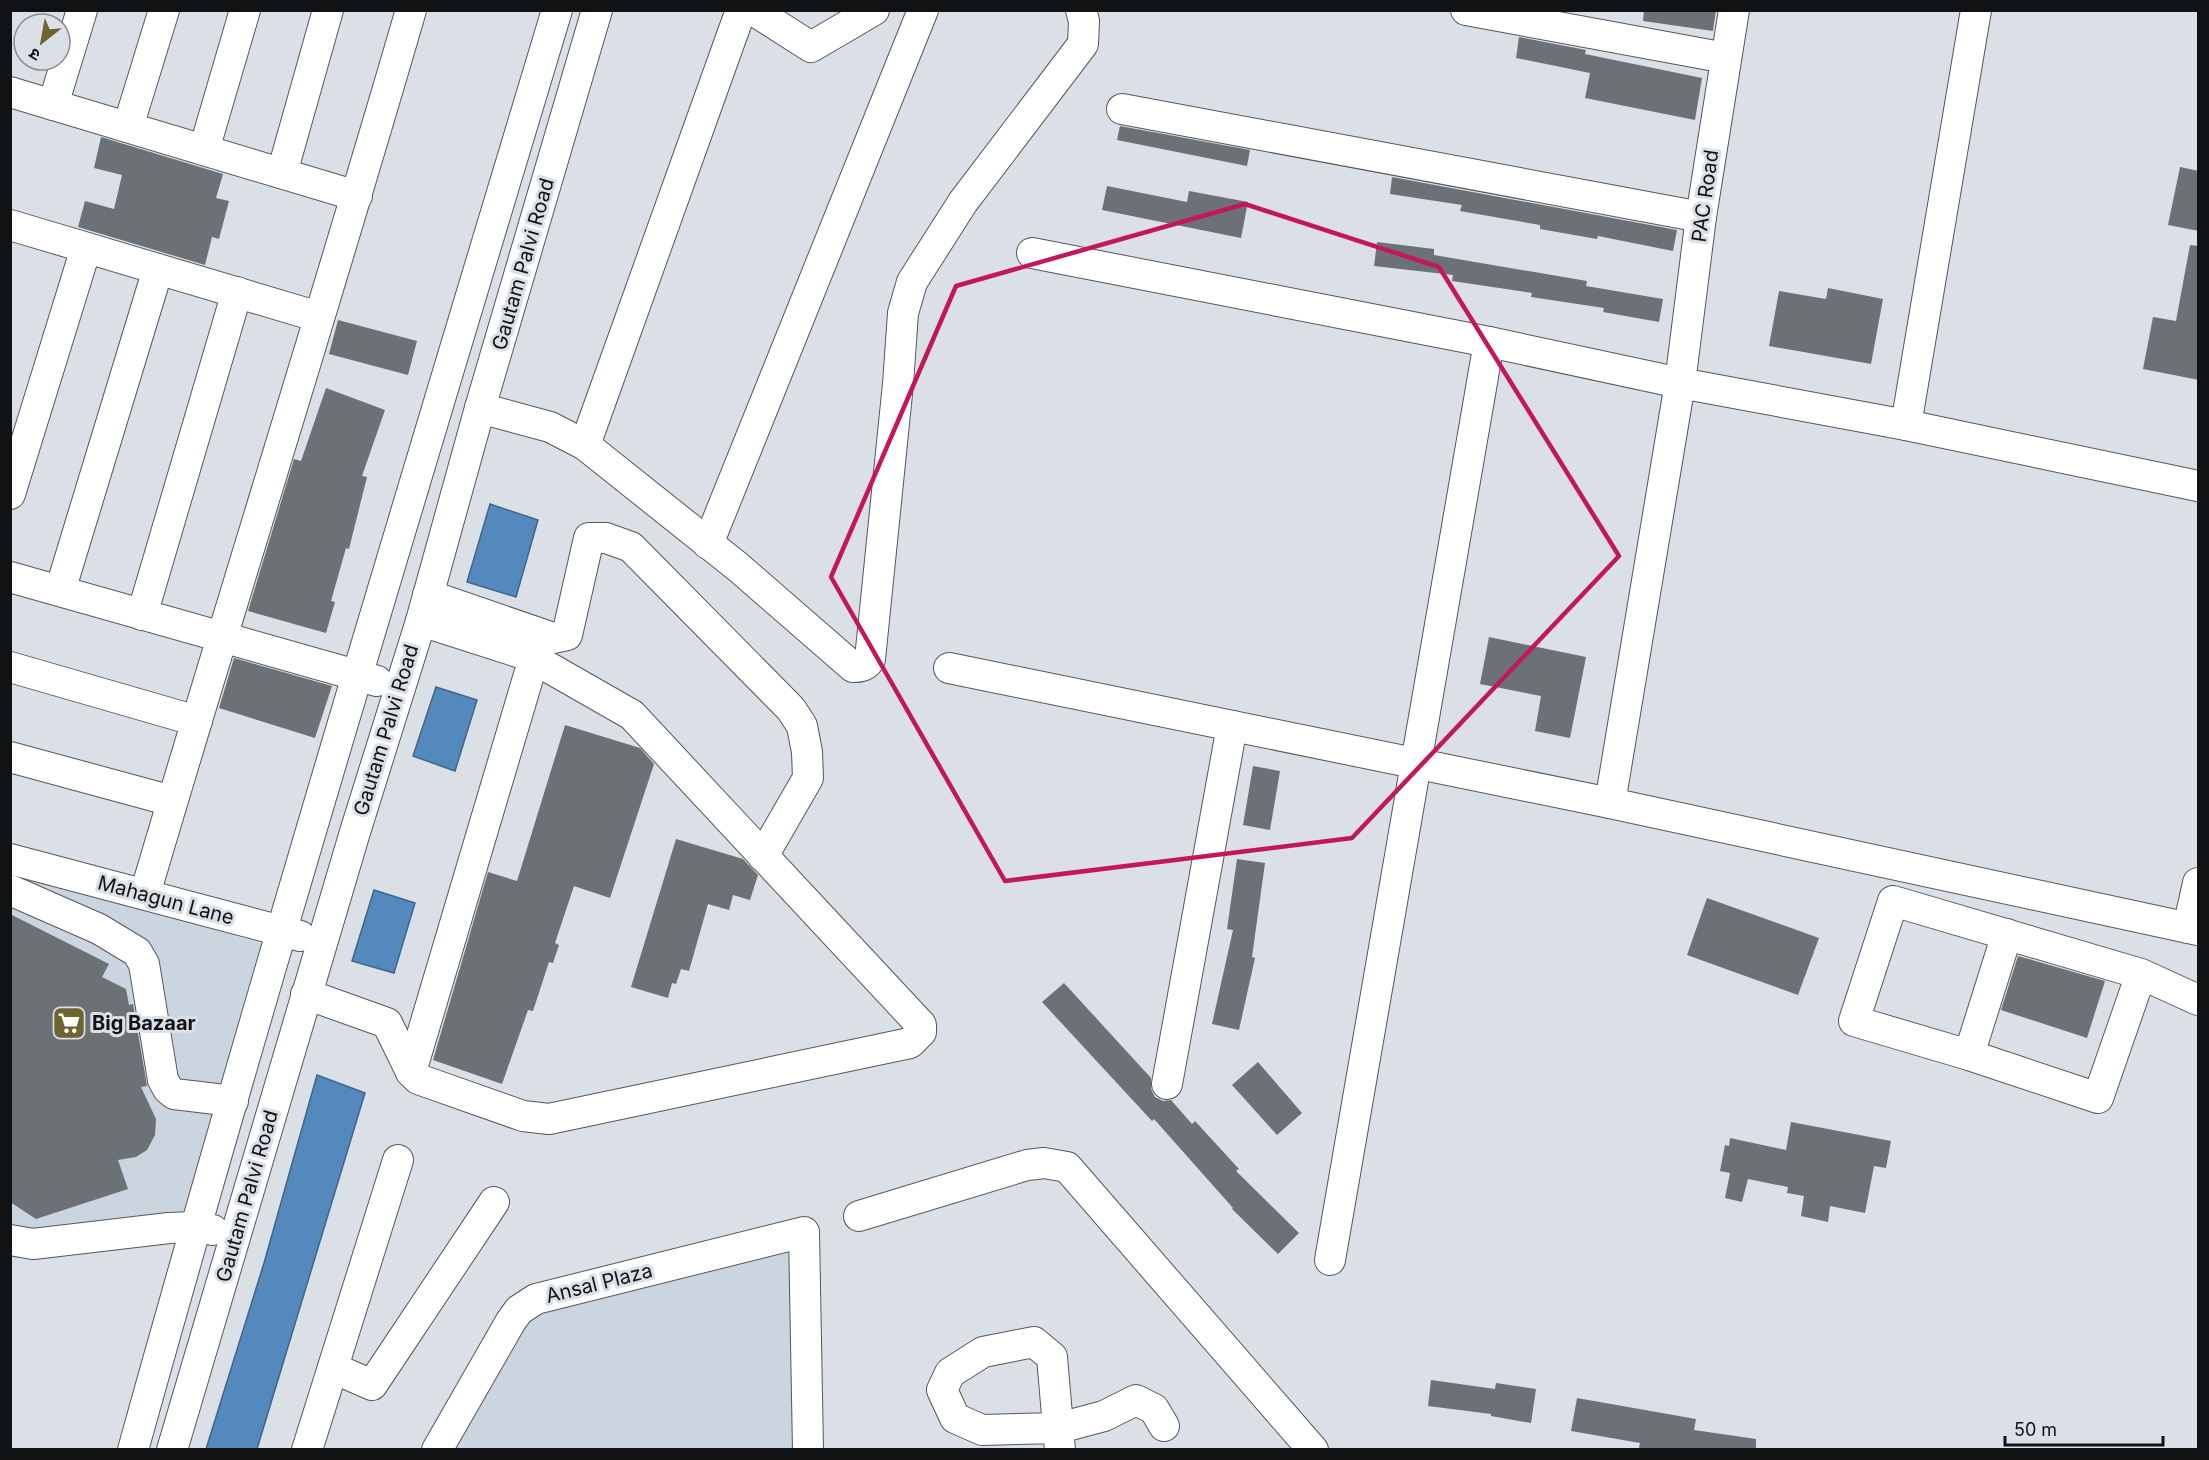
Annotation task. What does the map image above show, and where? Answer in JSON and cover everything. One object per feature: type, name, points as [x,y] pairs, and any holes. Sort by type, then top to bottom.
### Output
[{"type":"street","points":[[53,105],[82,10]]},
{"type":"street","points":[[128,127],[164,10]]},
{"type":"street","points":[[204,150],[245,10]]},
{"type":"street","points":[[282,173],[328,10]]},
{"type":"street","points":[[145,894],[318,317],[357,196],[411,10]]},
{"type":"street","name":"Gautam Palvi Road","points":[[133,1449],[195,1227],[234,1101],[357,676],[557,10]]},
{"type":"street","name":"Gautam Palvi Road","points":[[172,1449],[306,994],[424,608],[597,10]]},
{"type":"street","points":[[585,445],[741,10]]},
{"type":"street","points":[[753,10],[811,47],[873,10]]},
{"type":"street","points":[[708,544],[923,10]]},
{"type":"street","points":[[480,408],[550,428],[585,445],[708,544],[853,667],[862,667],[867,664],[872,648],[903,314],[912,282],[963,202],[1083,44],[1084,21],[1081,10]]},
{"type":"street","points":[[1466,10],[1726,58]]},
{"type":"street","name":"PAC Road","points":[[1610,803],[1680,382],[1701,218],[1734,10]]},
{"type":"street","points":[[1906,425],[1976,10]]},
{"type":"street","points":[[10,92],[357,196]]},
{"type":"street","points":[[1122,109],[1701,218]]},
{"type":"street","points":[[10,225],[318,317]]},
{"type":"street","points":[[10,494],[86,248]]},
{"type":"street","points":[[1032,253],[1906,425],[2199,486]]},
{"type":"street","points":[[60,591],[158,269]]},
{"type":"street","points":[[142,615],[237,292]]},
{"type":"street","points":[[1330,1260],[1489,342]]},
{"type":"street","points":[[411,1072],[537,646],[553,638],[567,635],[590,538],[606,538],[631,547],[791,709],[802,726],[807,752],[808,778],[763,856]]},
{"type":"street","points":[[10,577],[400,688]]},
{"type":"street","points":[[306,994],[387,1023],[411,1072],[418,1079],[500,1109],[523,1116],[549,1119],[910,1042],[921,1032],[921,1025],[632,715],[537,646],[424,608]]},
{"type":"street","points":[[10,667],[197,721]]},
{"type":"street","points":[[949,668],[1610,803],[2193,929],[2199,883]]},
{"type":"street","points":[[1167,1084],[1232,726]]},
{"type":"street","points":[[10,757],[172,801]]},
{"type":"street","name":"Mahagun Lane","points":[[10,859],[322,942]]},
{"type":"street","points":[[10,890],[99,929],[137,952],[144,964],[163,1080],[168,1089],[174,1094],[234,1101]]},
{"type":"street","points":[[2141,974],[2098,1098],[1969,1055],[1854,1021],[1893,901],[2141,974],[2199,1000]]},
{"type":"street","points":[[1969,1055],[2007,934]]},
{"type":"street","points":[[307,1449],[398,1160]]},
{"type":"street","points":[[859,1216],[1027,1165],[1044,1162],[1067,1167],[1313,1449]]},
{"type":"street","points":[[333,1368],[372,1385],[494,1202]]},
{"type":"street","points":[[10,1240],[33,1244],[195,1227],[236,1234]]},
{"type":"street","name":"Ansal Plaza","points":[[437,1449],[511,1321],[519,1311],[536,1299],[804,1232],[808,1449]]},
{"type":"street","points":[[1059,1439],[1136,1400],[1154,1409],[1164,1426]]},
{"type":"highlighted area","points":[[1245,204],[1439,267],[1619,556],[1352,838],[1005,881],[831,577],[956,286]]},
{"type":"shaded area","points":[[11,867],[265,945],[183,1228],[11,1259]]},
{"type":"shaded area","points":[[795,1236],[804,1449],[425,1450],[519,1289]]},
{"type":"water","points":[[490,504],[538,520],[516,597],[467,582]]},
{"type":"water","points":[[436,687],[477,700],[455,771],[413,756]]},
{"type":"water","points":[[374,890],[415,903],[394,973],[352,961]]},
{"type":"water","points":[[317,1075],[365,1093],[257,1449],[206,1449],[264,1263]]},
{"type":"building","points":[[1644,10],[1716,10],[1713,31],[1643,21]]},
{"type":"building","points":[[1519,37],[1586,50],[1585,54],[1702,78],[1695,120],[1585,98],[1590,73],[1516,58]]},
{"type":"building","points":[[1120,126],[1250,150],[1247,166],[1117,140]]},
{"type":"building","points":[[101,137],[223,174],[216,198],[229,201],[219,239],[212,237],[205,265],[78,227],[85,201],[114,209],[122,175],[94,168]]},
{"type":"building","points":[[2180,167],[2199,171],[2199,231],[2168,225]]},
{"type":"building","points":[[1392,177],[1677,230],[1673,251],[1598,236],[1597,239],[1540,229],[1540,225],[1460,211],[1462,205],[1390,194]]},
{"type":"building","points":[[1107,186],[1187,202],[1189,191],[1248,202],[1241,238],[1102,210]]},
{"type":"building","points":[[1377,242],[1434,249],[1434,255],[1587,281],[1586,286],[1663,299],[1659,322],[1603,312],[1604,308],[1531,297],[1532,293],[1452,281],[1453,275],[1374,266]]},
{"type":"building","points":[[2190,245],[2199,246],[2199,380],[2143,369],[2153,317],[2176,321]]},
{"type":"building","points":[[1828,288],[1883,299],[1871,364],[1769,346],[1779,291],[1826,299]]},
{"type":"building","points":[[338,320],[417,341],[408,375],[329,354]]},
{"type":"building","points":[[326,388],[385,410],[362,476],[367,477],[349,549],[346,548],[331,601],[335,602],[326,633],[248,611],[294,459],[301,461]]},
{"type":"building","points":[[1489,637],[1586,657],[1570,738],[1535,731],[1541,696],[1480,684]]},
{"type":"building","points":[[234,658],[332,686],[315,738],[219,708]]},
{"type":"building","points":[[565,725],[640,748],[654,764],[610,898],[574,886],[555,943],[559,945],[553,963],[549,962],[533,1011],[528,1010],[502,1084],[433,1060],[488,872],[517,881]]},
{"type":"building","points":[[1253,766],[1280,771],[1270,830],[1243,825]]},
{"type":"building","points":[[676,839],[743,859],[758,875],[750,900],[733,895],[729,910],[708,904],[689,971],[681,969],[676,984],[672,983],[668,998],[631,987]]},
{"type":"building","points":[[1237,859],[1265,863],[1252,957],[1255,958],[1239,1030],[1212,1024],[1233,930],[1227,929]]},
{"type":"building","points":[[1707,898],[1819,938],[1798,995],[1687,955]]},
{"type":"building","points":[[10,914],[109,964],[102,977],[126,989],[129,1005],[133,1004],[147,1086],[141,1087],[156,1119],[155,1135],[147,1150],[136,1157],[118,1160],[128,1189],[36,1219],[10,1202]]},
{"type":"building","points":[[2018,956],[2105,981],[2087,1038],[2001,1010]]},
{"type":"building","points":[[1064,983],[1151,1078],[1151,1089],[1155,1097],[1163,1101],[1171,1100],[1192,1124],[1195,1121],[1239,1169],[1236,1171],[1299,1233],[1278,1254],[1232,1209],[1154,1119],[1152,1121],[1042,1002]]},
{"type":"building","points":[[1258,1062],[1302,1113],[1277,1135],[1232,1085]]},
{"type":"building","points":[[1791,1122],[1891,1141],[1886,1168],[1874,1166],[1865,1213],[1830,1206],[1828,1222],[1801,1216],[1804,1196],[1787,1193],[1788,1187],[1748,1179],[1742,1202],[1725,1198],[1730,1173],[1720,1171],[1725,1145],[1729,1146],[1730,1138],[1786,1150]]},
{"type":"building","points":[[1431,1380],[1495,1389],[1496,1383],[1536,1389],[1531,1423],[1491,1416],[1491,1414],[1428,1406]]},
{"type":"building","points":[[1577,1398],[1696,1419],[1694,1430],[1756,1439],[1756,1449],[1649,1449],[1639,1448],[1640,1443],[1571,1431]]},
{"type":"place","name":"Big Bazaar","points":[[69,1023]]}]
